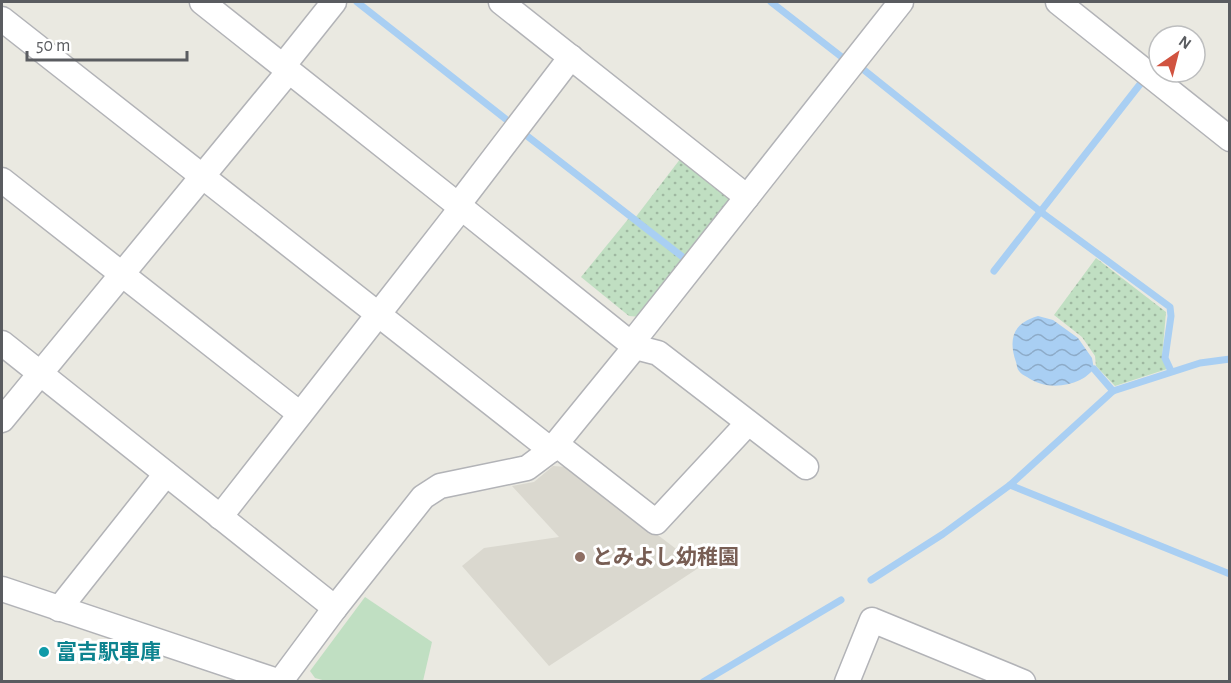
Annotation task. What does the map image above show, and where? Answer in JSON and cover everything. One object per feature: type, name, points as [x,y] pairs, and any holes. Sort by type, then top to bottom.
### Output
[{"type":"street","points":[[202,2],[633,346],[658,353],[806,467]]},
{"type":"street","points":[[2,420],[202,177],[334,2]]},
{"type":"street","points":[[501,2],[747,197]]},
{"type":"street","points":[[2,589],[280,681],[423,497],[440,486],[526,468],[554,447],[901,2]]},
{"type":"street","points":[[1058,2],[1230,139]]},
{"type":"street","points":[[2,19],[378,314],[656,522],[748,423]]},
{"type":"street","points":[[220,517],[378,314],[571,57]]},
{"type":"street","points":[[2,180],[300,414]]},
{"type":"street","points":[[2,343],[335,608]]},
{"type":"street","points":[[59,609],[166,474]]},
{"type":"street","points":[[847,681],[872,620],[1023,681]]},
{"type":"shaded area","name":"とみよし幼稚園","points":[[553,466],[568,467],[700,567],[549,666],[462,566],[484,548],[559,537],[512,486],[534,482]]},
{"type":"green space","points":[[684,154],[733,200],[688,259],[635,218]]},
{"type":"green space","points":[[629,218],[685,262],[641,317],[629,316],[581,277]]},
{"type":"green space","points":[[1096,258],[1166,312],[1162,358],[1167,369],[1115,386],[1096,366],[1095,356],[1082,337],[1054,315]]},
{"type":"green space","points":[[365,597],[432,642],[423,681],[326,681],[315,678],[310,671]]},
{"type":"water","points":[[1038,316],[1053,320],[1078,338],[1092,358],[1094,369],[1073,383],[1053,386],[1033,381],[1020,372],[1014,354],[1013,339],[1023,323]]},
{"type":"waterway","points":[[357,2],[512,124]]},
{"type":"waterway","points":[[771,2],[843,58]]},
{"type":"waterway","points":[[864,70],[1041,212],[1170,307],[1171,316],[1165,358],[1171,371]]},
{"type":"waterway","points":[[994,271],[1141,83]]},
{"type":"waterway","points":[[522,132],[684,258]]},
{"type":"waterway","points":[[871,580],[943,534],[1010,485],[1113,391],[1200,363],[1230,359]]},
{"type":"waterway","points":[[1094,369],[1113,391]]},
{"type":"waterway","points":[[1010,485],[1230,574]]},
{"type":"waterway","points":[[703,682],[841,600]]},
{"type":"place","name":"とみよし幼稚園","points":[[580,557]]},
{"type":"place","name":"富吉駅車庫","points":[[44,652]]}]
